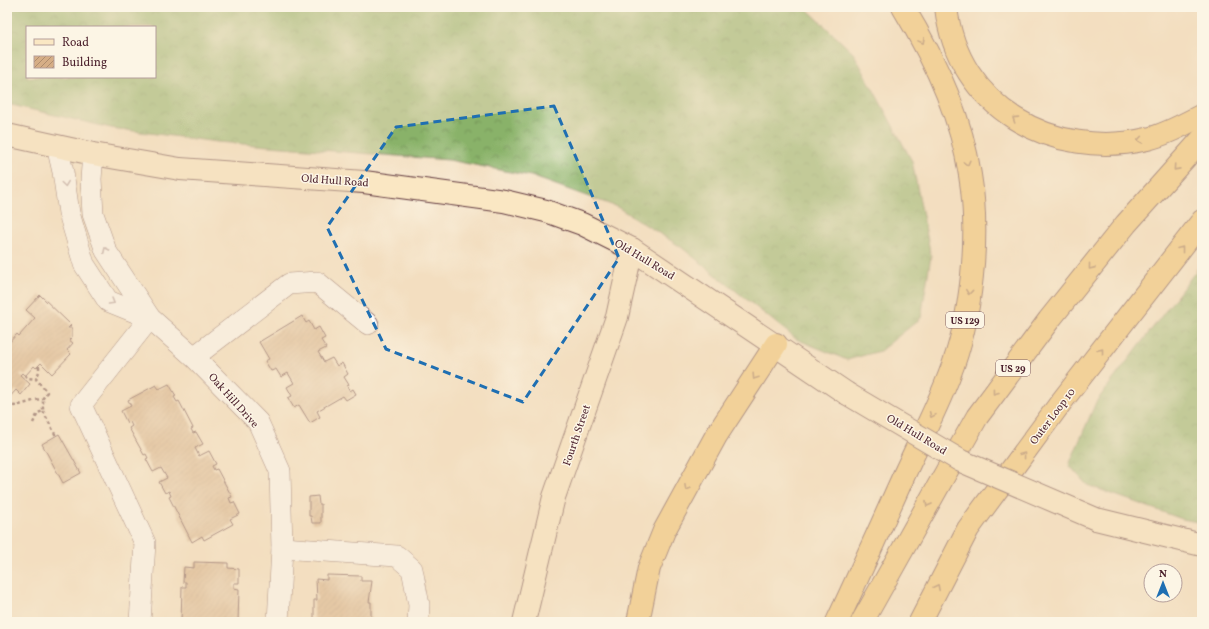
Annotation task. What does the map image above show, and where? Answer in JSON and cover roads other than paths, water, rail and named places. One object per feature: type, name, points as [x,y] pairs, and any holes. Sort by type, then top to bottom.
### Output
[{"type":"highway","name":"US 129","points":[[837,622],[950,375],[968,309],[975,234],[970,175],[960,130],[945,90],[929,54],[904,7]]},
{"type":"highway","points":[[946,7],[957,49],[968,71],[995,104],[1015,120],[1036,130],[1054,137],[1080,143],[1107,144],[1148,139],[1202,115]]},
{"type":"highway","name":"US 29","points":[[862,622],[977,417],[1049,320],[1126,224],[1202,139]]},
{"type":"highway","name":"Outer Loop 10","points":[[920,622],[968,529],[1062,401],[1202,221]]},
{"type":"highway","points":[[638,622],[649,568],[664,531],[716,436],[776,344]]},
{"type":"main road","name":"Old Hull Road","points":[[7,135],[93,154],[180,169],[364,182],[504,201],[546,211],[582,224],[632,249],[776,344],[846,393],[961,461],[1096,519],[1202,545]]},
{"type":"main road","name":"Fourth Street","points":[[524,622],[554,497],[617,317],[632,249]]},
{"type":"street","name":"Oak Hill Drive","points":[[57,146],[63,172],[69,213],[84,264],[108,301],[150,318]]},
{"type":"street","name":"Oak Hill Drive","points":[[93,154],[91,179],[93,214],[106,251],[150,318],[194,357],[258,422],[280,471],[282,548],[278,622]]},
{"type":"street","points":[[194,357],[289,284],[317,282],[368,324]]},
{"type":"street","points":[[140,622],[145,543],[81,405],[150,318]]},
{"type":"street","points":[[282,548],[396,556],[412,570],[419,605],[418,622]]}]
